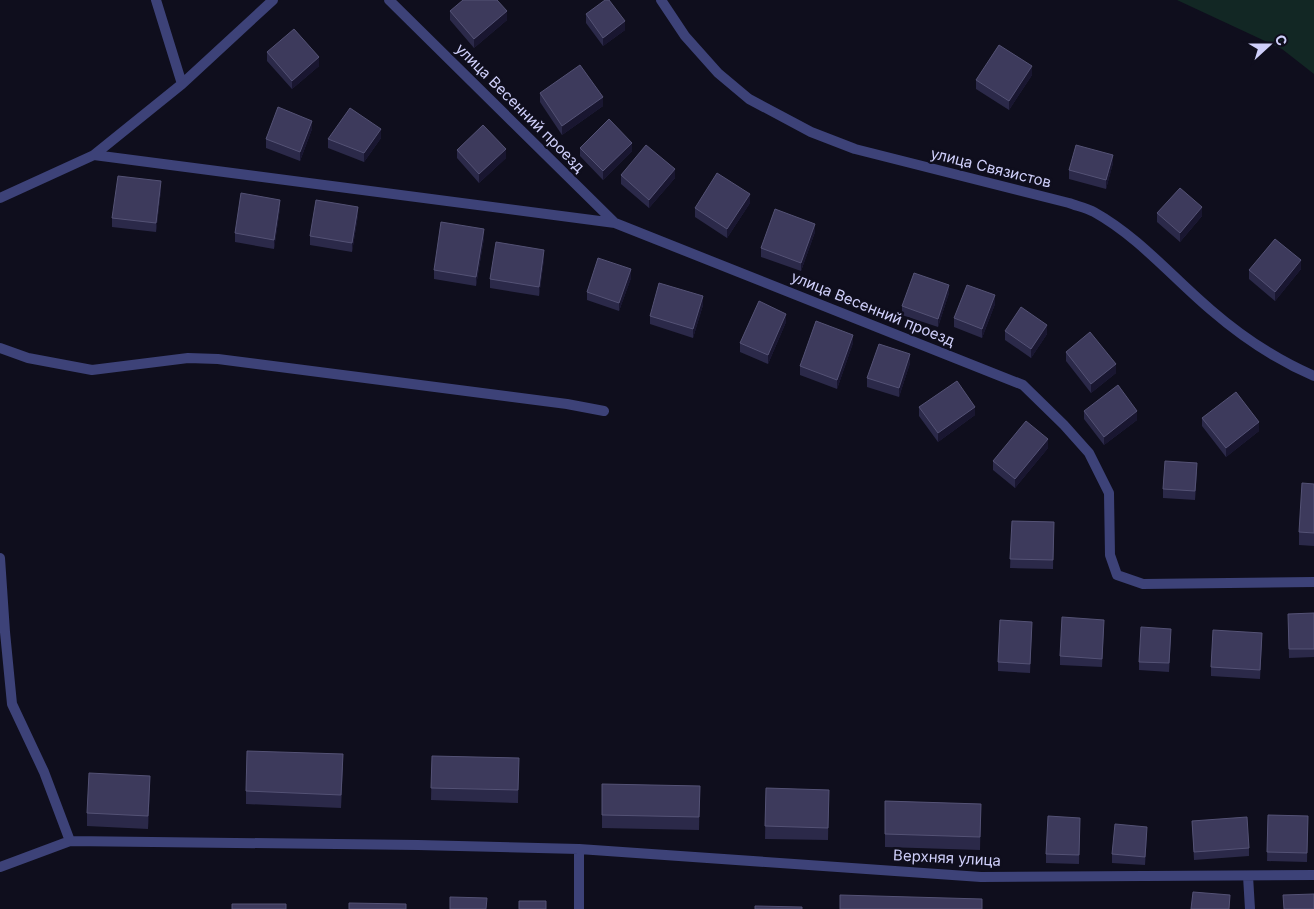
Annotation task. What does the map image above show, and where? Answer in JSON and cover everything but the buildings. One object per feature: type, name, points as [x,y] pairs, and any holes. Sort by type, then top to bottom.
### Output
[{"type":"street","points":[[156,0],[182,84]]},
{"type":"street","points":[[0,198],[94,155],[182,84],[273,0]]},
{"type":"street","name":"улица Весенний проезд","points":[[389,0],[615,224],[1023,385],[1064,425],[1089,453],[1109,492],[1110,555],[1117,575],[1143,584],[1314,582]]},
{"type":"street","name":"улица Связистов","points":[[661,0],[692,43],[718,73],[749,98],[811,132],[855,149],[1069,203],[1093,212],[1128,236],[1176,277],[1210,310],[1234,329],[1293,366],[1314,376]]},
{"type":"street","points":[[94,155],[615,224]]},
{"type":"street","points":[[0,348],[28,358],[92,370],[188,358],[218,360],[567,404],[604,411]]},
{"type":"street","points":[[0,558],[12,704],[44,772],[70,841],[0,867]]},
{"type":"street","name":"Верхняя улица","points":[[70,841],[418,844],[579,849],[981,877],[1314,875]]},
{"type":"street","points":[[579,849],[579,909]]},
{"type":"street","points":[[1248,876],[1250,909]]},
{"type":"green space","points":[[1177,0],[1314,0],[1314,74],[1282,49]]}]
